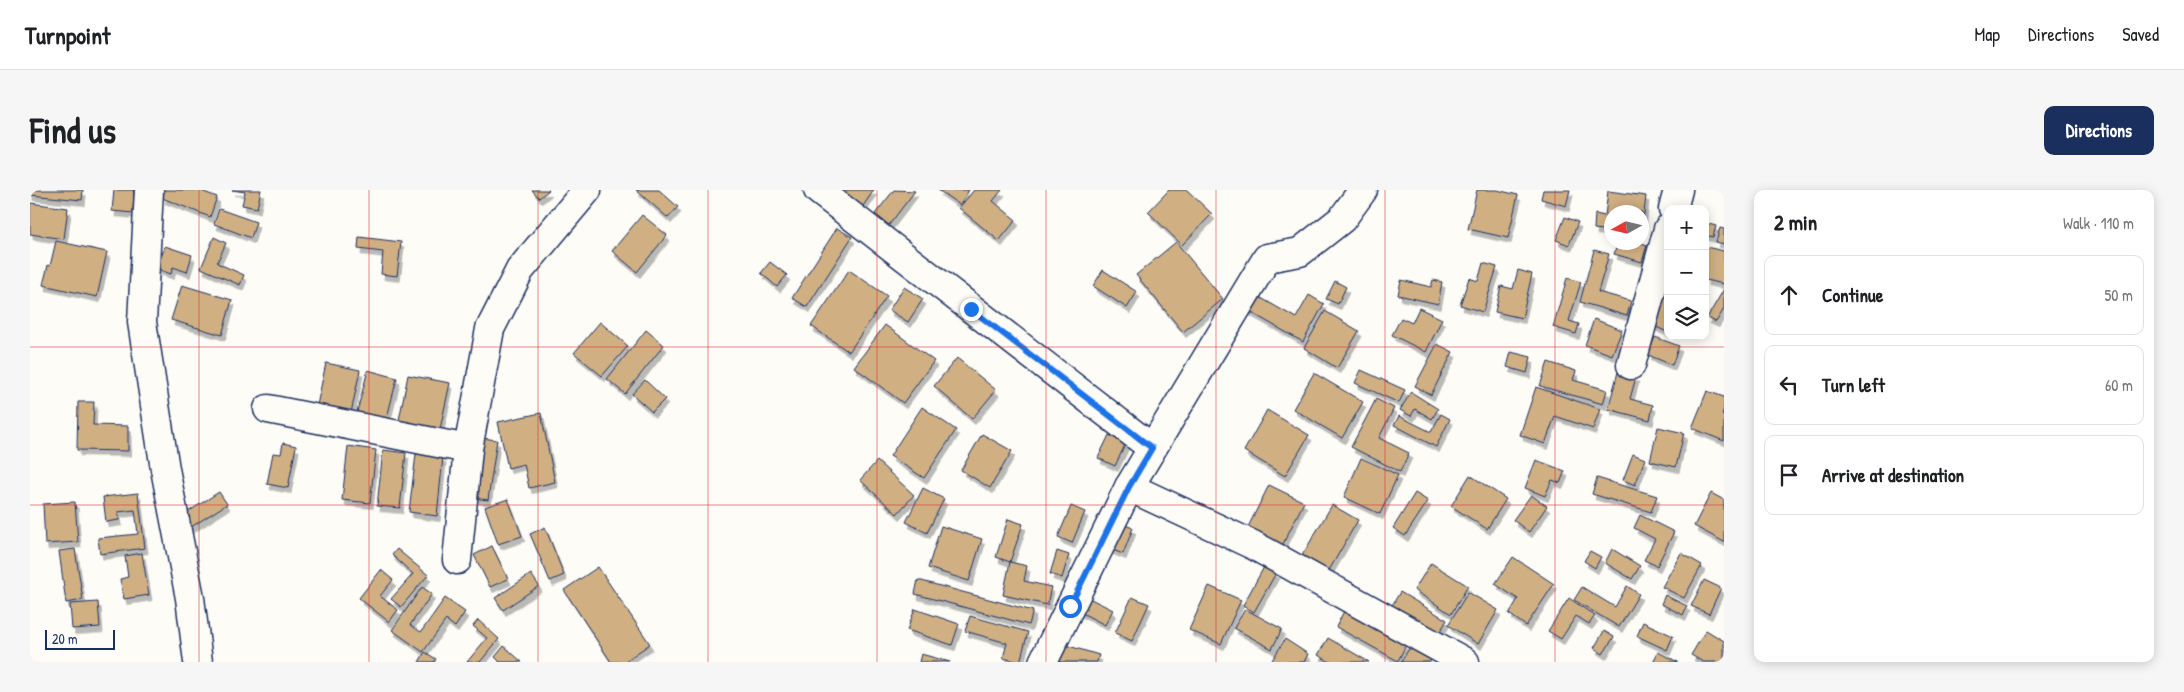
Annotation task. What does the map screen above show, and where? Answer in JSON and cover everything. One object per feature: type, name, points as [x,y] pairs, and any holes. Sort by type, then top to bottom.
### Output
[{"type":"street","points":[[149,190],[142,322],[165,469],[190,598],[198,662]]},
{"type":"street","points":[[457,560],[468,449],[490,329],[520,270],[587,190]]},
{"type":"street","points":[[818,190],[1152,448]]},
{"type":"street","points":[[1043,662],[1129,487],[1266,258],[1300,252],[1342,219],[1363,190]]},
{"type":"street","points":[[1674,205],[1678,190]]},
{"type":"street","points":[[1631,364],[1664,244]]},
{"type":"street","points":[[268,410],[468,449]]},
{"type":"street","points":[[1129,487],[1253,545],[1465,662]]},
{"type":"building","points":[[30,190],[83,190],[82,200],[30,195]]},
{"type":"building","points":[[114,190],[134,190],[133,213],[112,211]]},
{"type":"building","points":[[165,190],[199,190],[217,197],[210,217],[162,198]]},
{"type":"building","points":[[232,190],[261,190],[257,208],[242,205],[245,192]]},
{"type":"building","points":[[532,190],[549,190],[539,198]]},
{"type":"building","points":[[636,190],[659,190],[678,207],[668,218]]},
{"type":"building","points":[[843,190],[874,190],[859,212],[838,197]]},
{"type":"building","points":[[894,190],[915,191],[889,225],[875,214]]},
{"type":"building","points":[[938,190],[969,190],[960,205]]},
{"type":"building","points":[[974,190],[1002,190],[993,201],[1016,220],[999,241],[959,208]]},
{"type":"building","points":[[1169,190],[1187,190],[1212,214],[1182,245],[1148,212]]},
{"type":"building","points":[[1477,190],[1497,190],[1518,195],[1508,238],[1468,229]]},
{"type":"building","points":[[1543,190],[1570,190],[1566,206],[1541,199]]},
{"type":"building","points":[[1608,191],[1646,196],[1645,205],[1606,205]]},
{"type":"building","points":[[30,203],[68,208],[64,239],[30,234]]},
{"type":"building","points":[[219,209],[256,222],[251,238],[214,224]]},
{"type":"building","points":[[1595,214],[1604,216],[1604,230],[1594,229]]},
{"type":"building","points":[[642,215],[667,235],[637,272],[612,251]]},
{"type":"building","points":[[1565,217],[1578,222],[1569,245],[1556,240]]},
{"type":"building","points":[[1709,224],[1716,226],[1713,237],[1709,236]]},
{"type":"building","points":[[837,228],[852,237],[807,307],[792,298]]},
{"type":"building","points":[[1720,228],[1724,229],[1724,244],[1716,242]]},
{"type":"building","points":[[214,237],[226,243],[217,263],[244,275],[240,285],[201,268]]},
{"type":"building","points":[[359,237],[401,242],[397,276],[381,274],[383,252],[358,249]]},
{"type":"building","points":[[56,241],[107,252],[97,297],[43,285]]},
{"type":"building","points":[[1176,242],[1223,299],[1183,332],[1136,275]]},
{"type":"building","points":[[165,246],[192,255],[187,272],[173,267],[171,274],[157,269]]},
{"type":"building","points":[[1709,248],[1724,251],[1724,284],[1709,281]]},
{"type":"building","points":[[1594,250],[1609,254],[1598,292],[1631,301],[1627,316],[1580,302]]},
{"type":"building","points":[[1615,250],[1646,250],[1642,262],[1614,254]]},
{"type":"building","points":[[770,262],[787,275],[777,287],[761,273]]},
{"type":"building","points":[[1483,263],[1497,267],[1483,312],[1460,305],[1469,278],[1478,281]]},
{"type":"building","points":[[849,270],[887,296],[849,352],[811,326]]},
{"type":"building","points":[[1103,270],[1137,292],[1127,308],[1093,286]]},
{"type":"building","points":[[1518,270],[1532,274],[1522,318],[1495,312],[1501,286],[1513,289]]},
{"type":"building","points":[[1567,278],[1581,282],[1569,321],[1579,324],[1576,334],[1553,327]]},
{"type":"building","points":[[1401,280],[1431,287],[1433,280],[1442,282],[1438,304],[1398,295]]},
{"type":"building","points":[[1335,281],[1346,287],[1338,304],[1326,299]]},
{"type":"building","points":[[182,285],[232,300],[222,335],[171,320]]},
{"type":"building","points":[[904,287],[923,299],[908,322],[889,310]]},
{"type":"building","points":[[1724,289],[1724,309],[1716,322],[1709,319],[1709,315]]},
{"type":"building","points":[[1254,294],[1296,318],[1309,295],[1324,304],[1303,342],[1245,309]]},
{"type":"building","points":[[1664,297],[1664,331],[1652,325]]},
{"type":"building","points":[[1419,308],[1442,319],[1426,352],[1392,335],[1401,318],[1412,323]]},
{"type":"building","points":[[1325,311],[1359,331],[1337,368],[1304,348]]},
{"type":"building","points":[[1594,319],[1622,330],[1612,355],[1585,345]]},
{"type":"building","points":[[600,322],[628,346],[602,376],[574,353]]},
{"type":"building","points":[[885,325],[934,361],[903,403],[854,367]]},
{"type":"building","points":[[646,330],[664,345],[625,394],[607,379]]},
{"type":"building","points":[[1655,337],[1679,346],[1672,365],[1648,355]]},
{"type":"building","points":[[1437,344],[1453,352],[1431,395],[1415,386]]},
{"type":"building","points":[[1511,352],[1531,357],[1527,373],[1507,367]]},
{"type":"building","points":[[957,358],[996,390],[972,419],[934,386]]},
{"type":"building","points":[[1548,362],[1576,371],[1573,380],[1607,390],[1603,404],[1540,386]]},
{"type":"building","points":[[326,363],[360,370],[350,418],[316,410]]},
{"type":"building","points":[[368,370],[397,378],[385,426],[355,419]]},
{"type":"building","points":[[1361,370],[1405,390],[1399,403],[1355,383]]},
{"type":"building","points":[[1618,372],[1636,377],[1630,399],[1653,405],[1650,420],[1608,409]]},
{"type":"building","points":[[1314,373],[1363,402],[1342,438],[1293,409]]},
{"type":"building","points":[[408,375],[450,383],[439,434],[398,425]]},
{"type":"building","points":[[645,380],[665,399],[652,412],[632,394]]},
{"type":"building","points":[[1536,387],[1600,409],[1593,429],[1555,416],[1545,444],[1520,435]]},
{"type":"building","points":[[1707,391],[1724,397],[1722,415],[1724,416],[1724,441],[1692,428]]},
{"type":"building","points":[[1411,392],[1438,409],[1432,419],[1415,409],[1411,416],[1400,410]]},
{"type":"building","points":[[1376,399],[1394,408],[1379,438],[1409,453],[1400,472],[1351,447]]},
{"type":"building","points":[[78,402],[94,402],[93,425],[128,426],[128,451],[77,450]]},
{"type":"building","points":[[922,407],[956,430],[924,478],[890,456]]},
{"type":"building","points":[[1267,410],[1309,435],[1285,476],[1244,451]]},
{"type":"building","points":[[541,413],[555,482],[529,488],[524,464],[508,468],[498,422]]},
{"type":"building","points":[[1441,414],[1450,419],[1436,447],[1394,425],[1399,416],[1431,432]]},
{"type":"building","points":[[1658,427],[1684,433],[1676,467],[1650,461]]},
{"type":"building","points":[[982,434],[1012,451],[990,488],[961,470]]},
{"type":"building","points":[[1109,435],[1126,443],[1115,466],[1098,458]]},
{"type":"building","points":[[482,438],[497,440],[488,500],[473,498]]},
{"type":"building","points":[[283,443],[296,446],[288,488],[267,484],[273,453],[281,454]]},
{"type":"building","points":[[348,446],[376,450],[370,503],[342,500]]},
{"type":"building","points":[[383,450],[406,453],[400,508],[377,506]]},
{"type":"building","points":[[416,454],[443,457],[437,516],[409,512]]},
{"type":"building","points":[[1633,454],[1645,459],[1635,485],[1623,480]]},
{"type":"building","points":[[1361,458],[1398,475],[1380,514],[1344,497]]},
{"type":"building","points":[[1536,460],[1565,471],[1560,483],[1552,480],[1545,496],[1525,488]]},
{"type":"building","points":[[877,461],[914,495],[897,514],[860,480]]},
{"type":"building","points":[[1470,475],[1506,499],[1487,529],[1451,506]]},
{"type":"building","points":[[1597,478],[1657,496],[1651,512],[1592,494]]},
{"type":"building","points":[[1269,485],[1304,502],[1280,550],[1245,533]]},
{"type":"building","points":[[923,488],[944,499],[927,533],[906,522]]},
{"type":"building","points":[[219,492],[227,504],[188,529],[180,517]]},
{"type":"building","points":[[138,493],[145,548],[100,554],[98,538],[138,534],[135,510],[118,512],[119,520],[106,522],[103,497]]},
{"type":"building","points":[[1415,493],[1428,501],[1405,536],[1393,528]]},
{"type":"building","points":[[1711,493],[1724,500],[1724,542],[1694,526]]},
{"type":"building","points":[[1531,495],[1547,506],[1529,532],[1513,520]]},
{"type":"building","points":[[508,499],[522,536],[498,544],[485,507]]},
{"type":"building","points":[[75,502],[78,542],[45,544],[43,504]]},
{"type":"building","points":[[1332,505],[1358,520],[1327,574],[1300,559]]},
{"type":"building","points":[[1071,506],[1085,512],[1072,543],[1058,537]]},
{"type":"building","points":[[1640,515],[1674,532],[1657,566],[1644,560],[1655,539],[1634,528]]},
{"type":"building","points":[[1008,519],[1023,524],[1010,562],[996,557]]},
{"type":"building","points":[[1114,521],[1133,528],[1123,554],[1105,547]]},
{"type":"building","points":[[941,526],[982,539],[969,581],[928,568]]},
{"type":"building","points":[[545,527],[564,575],[550,581],[530,534]]},
{"type":"building","points":[[492,546],[508,579],[490,587],[474,555]]},
{"type":"building","points":[[75,549],[83,600],[66,603],[59,551]]},
{"type":"building","points":[[397,549],[428,575],[401,607],[391,599],[413,574],[392,555]]},
{"type":"building","points":[[1612,549],[1640,566],[1632,579],[1605,563]]},
{"type":"building","points":[[1057,551],[1069,555],[1062,578],[1050,574]]},
{"type":"building","points":[[1590,551],[1601,557],[1595,568],[1584,561]]},
{"type":"building","points":[[142,553],[149,595],[124,599],[120,579],[128,577],[125,556]]},
{"type":"building","points":[[1681,553],[1702,565],[1684,598],[1662,587]]},
{"type":"building","points":[[1513,557],[1554,584],[1526,626],[1509,614],[1518,599],[1495,584]]},
{"type":"building","points":[[1010,562],[1027,566],[1024,581],[1051,587],[1047,605],[1003,595]]},
{"type":"building","points":[[1431,563],[1468,586],[1451,614],[1414,590]]},
{"type":"building","points":[[598,567],[650,644],[624,662],[611,662],[564,590]]},
{"type":"building","points":[[1264,567],[1276,573],[1254,612],[1243,605]]},
{"type":"building","points":[[381,570],[393,580],[380,596],[398,610],[389,622],[359,598]]},
{"type":"building","points":[[531,574],[539,586],[503,610],[495,598]]},
{"type":"building","points":[[918,580],[1033,611],[1029,625],[915,594]]},
{"type":"building","points":[[1704,580],[1721,588],[1709,614],[1691,606]]},
{"type":"building","points":[[1209,586],[1241,600],[1221,644],[1189,630]]},
{"type":"building","points":[[1627,586],[1639,594],[1619,627],[1574,600],[1582,587],[1615,607]]},
{"type":"building","points":[[422,587],[432,594],[410,625],[421,632],[445,598],[465,612],[455,627],[446,620],[423,652],[392,630]]},
{"type":"building","points":[[1400,592],[1447,620],[1434,642],[1387,614]]},
{"type":"building","points":[[1468,592],[1498,610],[1478,644],[1448,625]]},
{"type":"building","points":[[1665,595],[1687,606],[1683,615],[1661,604]]},
{"type":"building","points":[[1085,596],[1113,610],[1105,625],[1078,611]]},
{"type":"building","points":[[1132,597],[1149,604],[1132,641],[1115,633]]},
{"type":"building","points":[[1569,598],[1595,616],[1589,624],[1576,616],[1561,639],[1548,631]]},
{"type":"building","points":[[98,602],[100,627],[72,629],[70,604]]},
{"type":"building","points":[[915,609],[959,624],[952,645],[907,630]]},
{"type":"building","points":[[1245,609],[1282,629],[1272,649],[1234,628]]},
{"type":"building","points":[[1344,611],[1406,645],[1398,661],[1336,627]]},
{"type":"building","points":[[970,616],[1028,632],[1020,662],[1003,658],[1007,643],[965,631]]},
{"type":"building","points":[[478,620],[499,639],[480,662],[467,662],[487,638],[473,626]]},
{"type":"building","points":[[1643,622],[1673,636],[1667,650],[1637,636]]},
{"type":"building","points":[[1706,630],[1724,641],[1724,662],[1703,662],[1691,655]]},
{"type":"building","points":[[1604,631],[1614,637],[1603,654],[1594,648]]},
{"type":"building","points":[[1328,638],[1369,662],[1330,662],[1318,655]]},
{"type":"building","points":[[1285,639],[1308,654],[1304,662],[1271,662]]},
{"type":"building","points":[[1062,644],[1099,655],[1097,662],[1056,662]]},
{"type":"building","points":[[504,646],[522,662],[500,662],[495,657]]},
{"type":"building","points":[[1410,647],[1431,660],[1430,662],[1401,662]]},
{"type":"building","points":[[425,652],[436,659],[434,662],[419,662]]},
{"type":"building","points":[[1658,652],[1678,662],[1653,662]]},
{"type":"building","points":[[921,654],[950,662],[919,662]]},
{"type":"route","points":[[971,309],[1152,448],[1129,487],[1070,606]]}]
